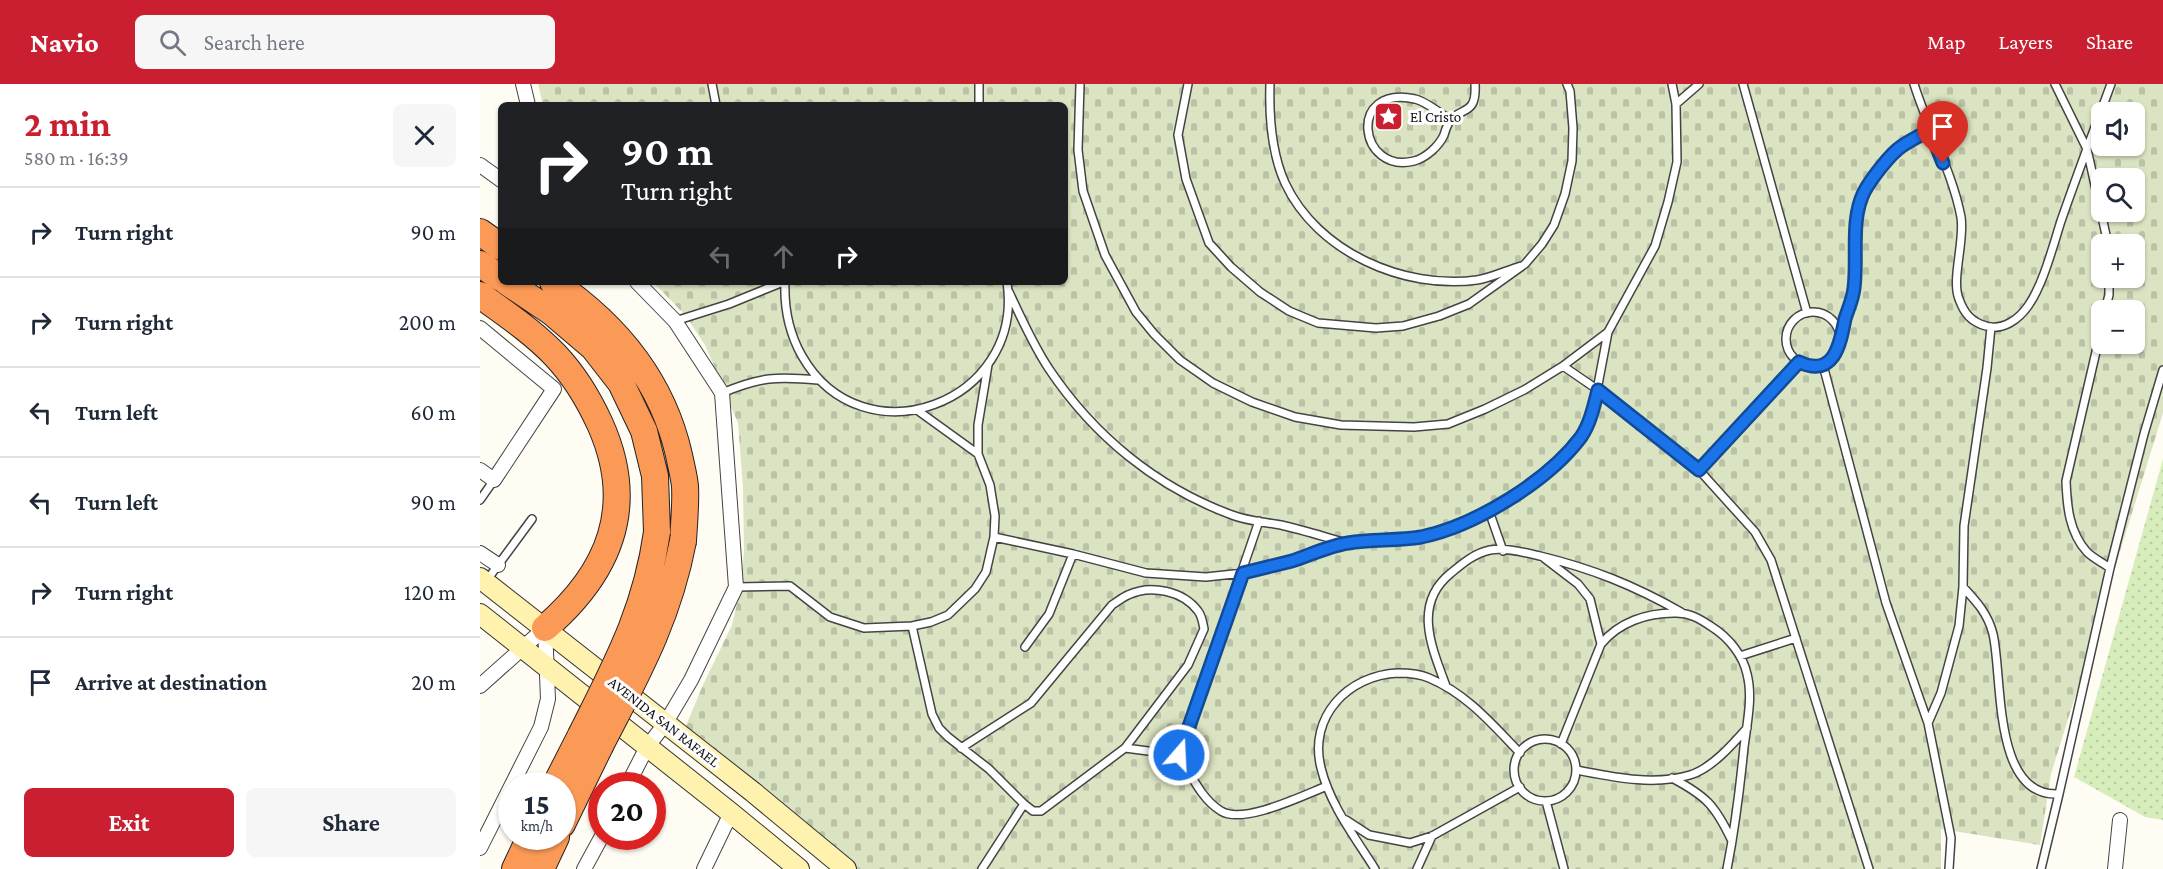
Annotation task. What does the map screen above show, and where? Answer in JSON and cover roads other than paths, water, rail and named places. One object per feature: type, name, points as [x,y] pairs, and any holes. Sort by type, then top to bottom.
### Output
[{"type":"highway","points":[[480,232],[498,245]]},
{"type":"highway","points":[[480,264],[498,276]]},
{"type":"highway","points":[[511,285],[553,313],[593,347],[621,383],[644,431],[655,476],[657,532],[649,576],[637,618],[620,656],[576,782]]},
{"type":"highway","points":[[557,285],[598,316],[625,345],[651,382],[674,431],[685,485],[683,541],[677,570],[661,622],[590,740],[566,772]]},
{"type":"highway","points":[[480,295],[542,342],[570,374],[594,410],[616,473],[617,508],[606,553],[581,591],[545,628]]},
{"type":"highway","points":[[515,869],[524,850]]},
{"type":"highway","points":[[541,869],[550,850]]},
{"type":"main road","name":"AVENIDA SAN RAFAEL","points":[[482,580],[772,807],[846,869]]},
{"type":"main road","name":"AVENIDA SAN RAFAEL","points":[[480,614],[799,869]]},
{"type":"street","points":[[523,84],[527,102]]},
{"type":"street","points":[[480,165],[498,178]]},
{"type":"street","points":[[634,772],[647,747],[665,724],[691,680],[736,587],[722,393],[675,321],[640,285]]},
{"type":"street","points":[[480,328],[554,389],[494,480],[480,470]]},
{"type":"street","points":[[480,553],[498,565]]},
{"type":"street","points":[[480,686],[545,628]]},
{"type":"street","points":[[480,848],[541,727],[548,699],[545,628]]},
{"type":"street","points":[[704,869],[731,813]]},
{"type":"street","points":[[2115,869],[2120,820]]},
{"type":"street","points":[[585,869],[595,850]]},
{"type":"lane","points":[[712,84],[715,102]]},
{"type":"lane","points":[[978,102],[979,84]]},
{"type":"lane","points":[[1080,84],[1078,150],[1082,180],[1086,200],[1105,255],[1136,312],[1154,334],[1180,360],[1213,383],[1252,402],[1295,417],[1341,425],[1414,428],[1448,424],[1524,390],[1563,366],[1608,332]]},
{"type":"lane","points":[[1188,84],[1178,135],[1186,179],[1209,243],[1231,267],[1260,292],[1289,311],[1318,323],[1367,327],[1403,326],[1439,316],[1468,304],[1525,264],[1542,244],[1554,225],[1565,194],[1572,161],[1573,128],[1570,91],[1567,84]]},
{"type":"lane","points":[[1270,84],[1269,111],[1284,182],[1315,225],[1336,244],[1398,274],[1434,281],[1478,280],[1525,264]]},
{"type":"lane","points":[[1450,120],[1416,99],[1393,96],[1377,102],[1370,115],[1366,131],[1374,147],[1387,158],[1403,164],[1419,159],[1440,143],[1450,120],[1470,108],[1475,94],[1474,84]]},
{"type":"lane","points":[[994,537],[1074,554],[1146,573],[1206,577],[1243,573],[1347,543],[1422,536],[1456,526],[1489,511],[1523,490],[1556,462],[1581,436],[1593,411],[1608,332],[1655,246],[1677,162],[1676,104],[1672,84]]},
{"type":"lane","points":[[1676,104],[1699,84]]},
{"type":"lane","points":[[1743,84],[1807,313]]},
{"type":"lane","points":[[1914,84],[1955,194],[1961,220],[1957,296],[1966,314],[1976,323],[1991,327],[2006,326],[2028,306],[2050,254],[2111,84]]},
{"type":"lane","points":[[2055,84],[2087,149],[2106,234]]},
{"type":"lane","points":[[1840,344],[1839,330],[1834,321],[1817,312],[1807,313],[1793,322],[1787,337],[1788,349],[1799,362],[1806,365],[1823,365],[1837,354],[1840,344],[1854,289],[1858,210],[1864,192],[1900,147],[1930,130]]},
{"type":"lane","points":[[675,321],[729,304],[776,285]]},
{"type":"lane","points":[[784,285],[790,328],[799,351],[818,380],[843,398],[869,409],[893,412],[917,410],[938,404],[959,393],[979,376],[988,365],[1005,331],[1009,292]]},
{"type":"lane","points":[[1008,285],[1027,330],[1048,368],[1093,425],[1122,452],[1151,474],[1190,496],[1233,516],[1347,543]]},
{"type":"lane","points":[[1928,723],[1941,693],[1956,637],[1963,587],[1964,526],[1991,327]]},
{"type":"lane","points":[[2095,354],[2066,481],[2067,505],[2073,531],[2088,552],[2110,568]]},
{"type":"lane","points":[[1699,470],[1799,362]]},
{"type":"lane","points":[[736,587],[790,586],[830,616],[864,628],[912,626],[948,615],[975,589],[986,572],[994,537],[995,516],[990,485],[978,454],[978,426],[988,365]]},
{"type":"lane","points":[[1823,365],[1886,603],[1928,723],[1951,838],[1949,869]]},
{"type":"lane","points":[[1563,366],[1598,390],[1699,470],[1755,532],[1771,560],[1869,869]]},
{"type":"lane","points":[[2041,869],[2110,568],[2144,434],[2163,370]]},
{"type":"lane","points":[[722,393],[747,382],[762,379],[818,380]]},
{"type":"lane","points":[[917,410],[978,454]]},
{"type":"lane","points":[[480,500],[494,480]]},
{"type":"lane","points":[[1489,511],[1503,550]]},
{"type":"lane","points":[[482,580],[498,565],[532,519]]},
{"type":"lane","points":[[1179,755],[1259,521]]},
{"type":"lane","points":[[1446,686],[1432,648],[1426,617],[1433,594],[1447,576],[1468,559],[1491,550],[1523,552],[1603,573],[1644,591],[1682,613],[1698,618],[1718,631],[1740,656],[1747,673],[1749,696],[1747,728],[1727,869]]},
{"type":"lane","points":[[1025,647],[1049,614],[1074,554]]},
{"type":"lane","points":[[1542,556],[1578,584],[1590,599],[1601,644]]},
{"type":"lane","points":[[1963,587],[1984,610],[1993,634],[2008,752],[2019,774],[2036,790],[2048,795],[2059,794]]},
{"type":"lane","points":[[912,626],[932,714],[939,728],[961,748],[989,769],[1024,804],[1033,811],[1041,811],[1125,748],[1188,665],[1204,629],[1200,613],[1175,593],[1147,591],[1129,594],[1112,605],[1031,703],[961,748]]},
{"type":"lane","points":[[1562,744],[1601,644],[1609,634],[1635,620],[1668,613],[1682,613]]},
{"type":"lane","points":[[1740,656],[1796,638]]},
{"type":"lane","points":[[1375,869],[1342,818],[1320,767],[1320,742],[1324,720],[1335,703],[1346,692],[1360,681],[1382,674],[1407,673],[1427,676],[1466,699],[1520,753]]},
{"type":"lane","points":[[1576,770],[1630,780],[1672,778],[1692,774],[1731,747],[1747,728]]},
{"type":"lane","points":[[1544,740],[1562,744],[1571,753],[1576,770],[1575,780],[1570,789],[1563,796],[1546,801],[1529,796],[1520,787],[1515,777],[1515,768],[1520,753],[1527,746],[1544,740]]},
{"type":"lane","points":[[1125,748],[1179,755]]},
{"type":"lane","points":[[1179,755],[1207,800],[1222,812],[1232,815],[1245,815],[1296,799],[1327,786]]},
{"type":"lane","points":[[1672,778],[1697,791],[1713,806],[1732,842]]},
{"type":"lane","points":[[1342,818],[1369,835],[1410,843],[1432,836],[1520,787]]},
{"type":"lane","points":[[1546,801],[1564,869]]},
{"type":"lane","points":[[982,869],[1024,804]]},
{"type":"lane","points":[[1417,869],[1432,836]]},
{"type":"place","name":"El Cristo","points":[[1389,117]]}]
